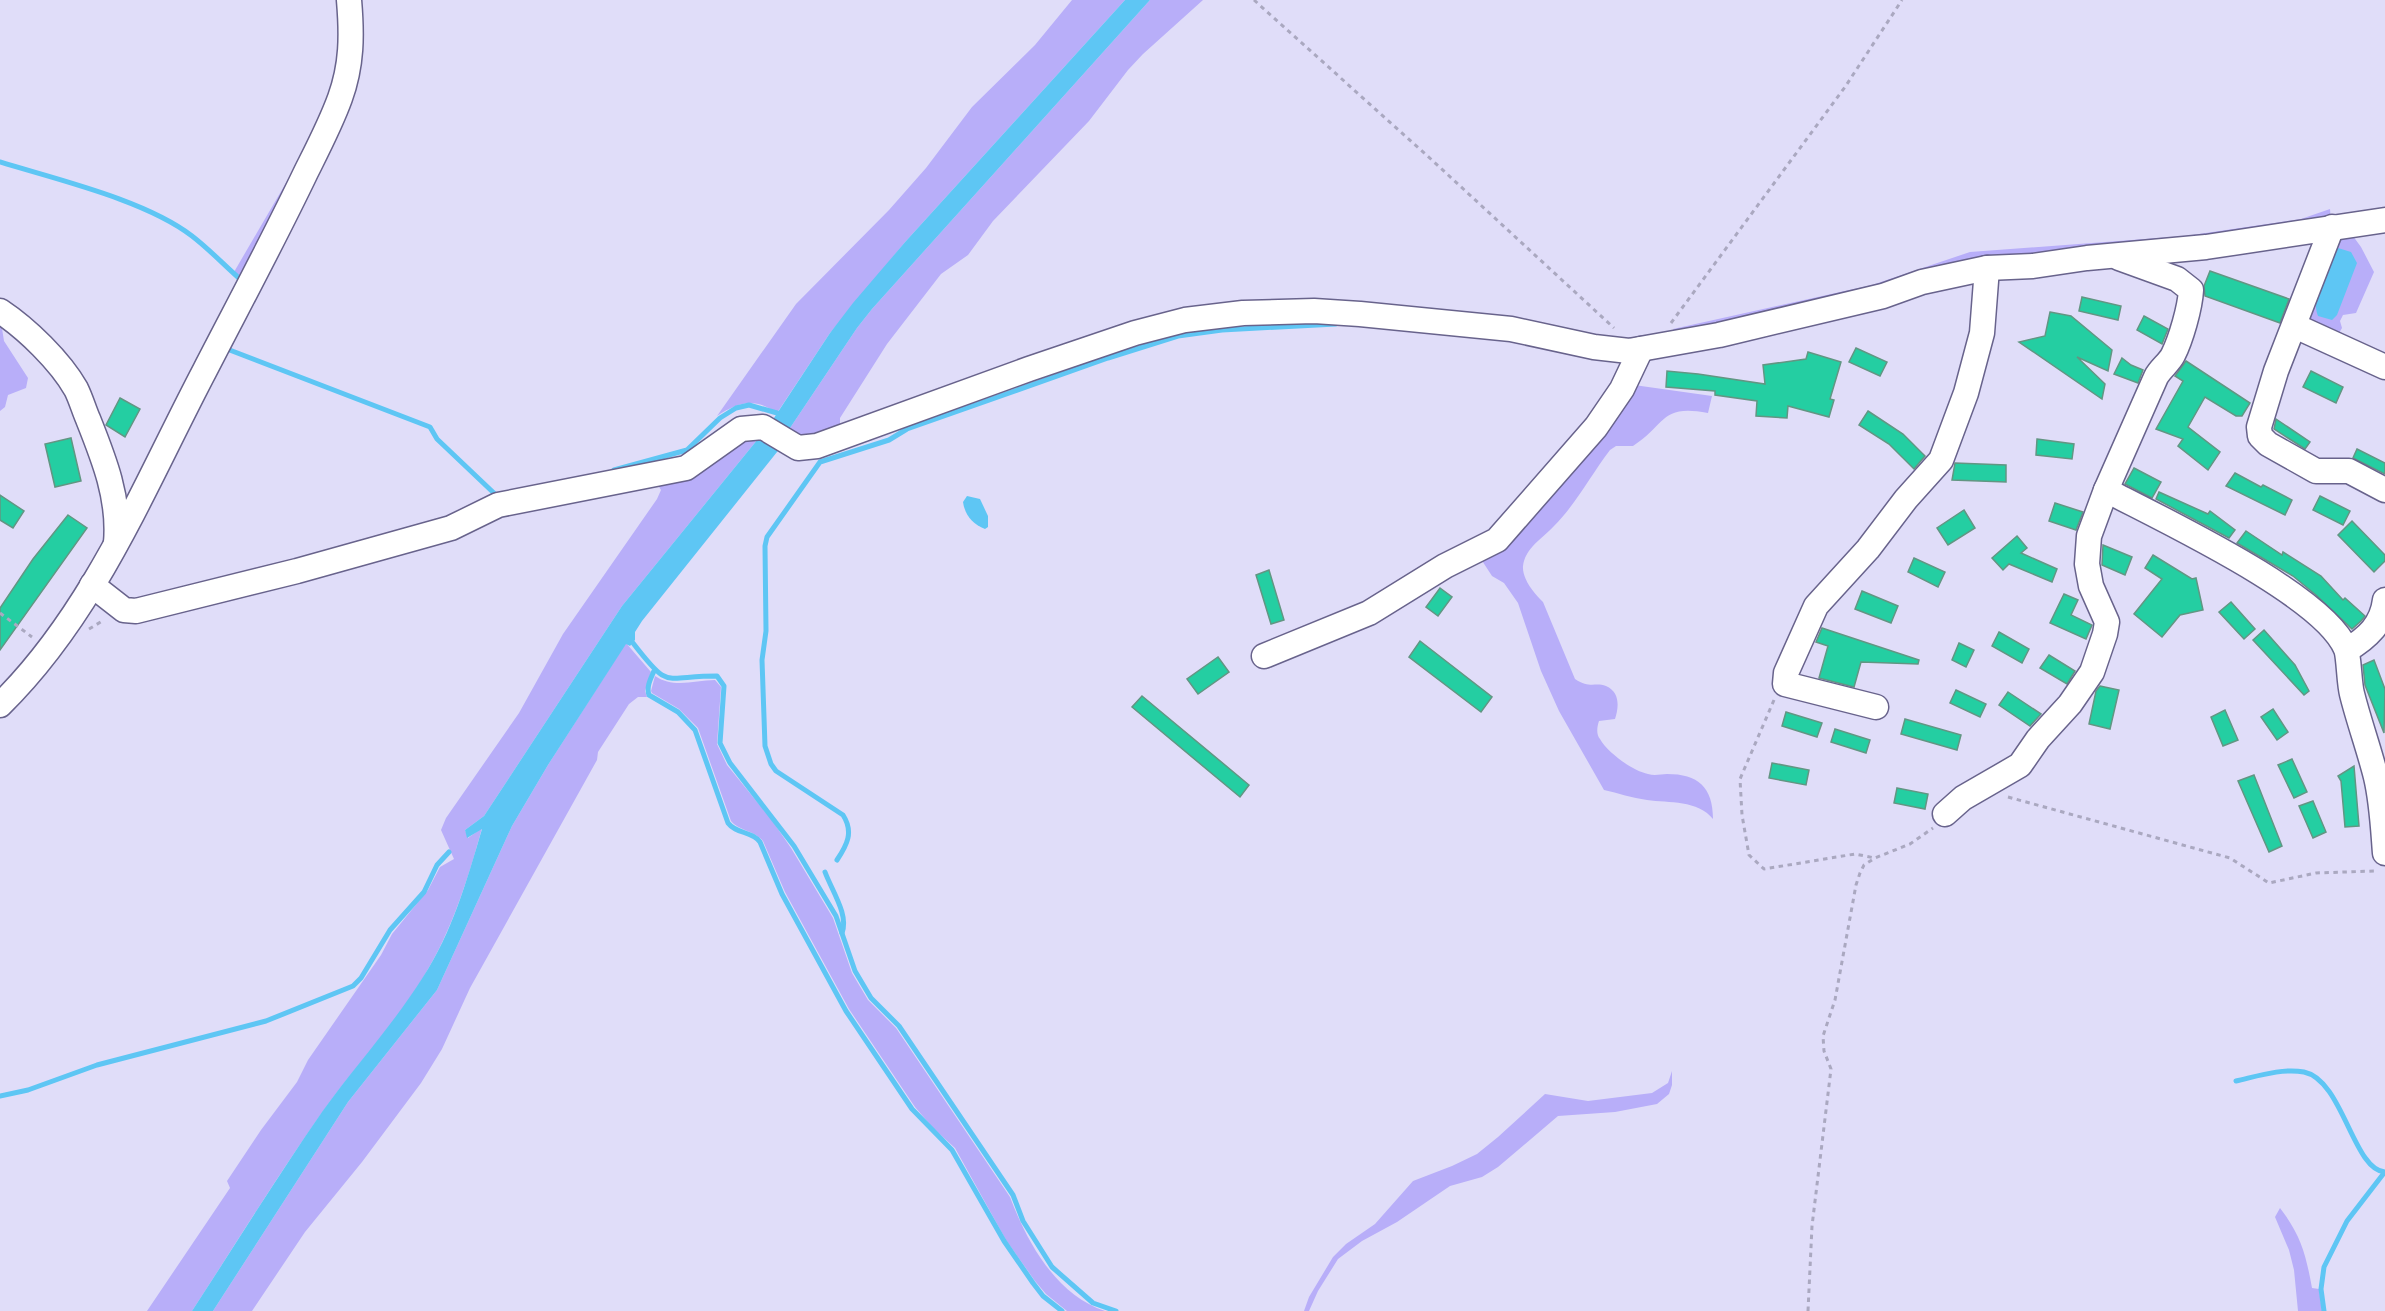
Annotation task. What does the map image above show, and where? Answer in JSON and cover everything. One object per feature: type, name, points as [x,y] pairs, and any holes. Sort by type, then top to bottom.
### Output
[{"type":"street","points":[[0,705],[20,684],[57,636],[116,545],[147,490],[204,372],[292,201],[340,99],[351,59],[352,35],[349,0]]},
{"type":"street","points":[[92,585],[124,610],[136,611],[297,571],[441,531],[498,506],[648,475],[668,474],[686,468],[741,429],[763,427],[798,448],[817,446],[1029,369],[1143,330],[1185,320],[1243,313],[1314,311],[1426,319],[1511,329],[1594,347],[1643,348],[1719,335],[1883,296],[1922,282],[1987,268],[2033,266],[2206,247],[2385,220]]},
{"type":"street","points":[[2332,227],[2276,371],[2259,427],[2260,436],[2268,444],[2316,471],[2349,471],[2385,490]]},
{"type":"street","points":[[1945,814],[1963,798],[2020,765],[2038,739],[2082,689],[2092,672],[2105,634],[2106,622],[2091,585],[2087,564],[2089,536],[2106,490],[2156,378],[2172,356],[2190,301],[2191,290],[2177,279],[2114,256]]},
{"type":"street","points":[[1876,707],[1785,684],[1786,673],[1816,606],[1868,549],[1906,499],[1941,460],[1966,393],[1982,333],[1987,268]]},
{"type":"street","points":[[0,311],[20,324],[57,364],[75,389],[106,465],[118,520],[116,545]]},
{"type":"street","points":[[2295,326],[2385,367]]},
{"type":"street","points":[[1264,656],[1369,613],[1445,566],[1497,540],[1602,420],[1622,389],[1643,348]]},
{"type":"street","points":[[2106,490],[2207,543],[2291,593],[2331,627],[2347,650],[2348,677],[2381,803],[2385,861]]},
{"type":"street","points":[[2347,650],[2363,641],[2376,627],[2384,611],[2385,600]]},
{"type":"path","points":[[1254,0],[1627,340],[1643,348],[1665,332],[1845,87],[1902,0]]},
{"type":"path","points":[[1785,684],[1774,700],[1740,779],[1742,815],[1749,855],[1764,869],[1855,854],[1875,858]]},
{"type":"path","points":[[1979,788],[2230,858],[2270,883],[2316,873],[2360,870],[2385,861]]},
{"type":"path","points":[[1808,1311],[1812,1226],[1831,1069],[1824,1051],[1823,1036],[1835,1000],[1856,885],[1864,865],[1922,837],[1945,814]]},
{"type":"shaded area","points":[[1072,0],[1125,0],[906,241],[830,333],[777,413],[761,405],[747,403],[732,407],[717,416],[796,304],[889,210],[926,168],[972,107],[1035,45]]},
{"type":"shaded area","points":[[1150,0],[1203,0],[1128,70],[1089,121],[993,221],[968,255],[941,274],[887,344],[840,418],[840,431],[799,441],[788,431],[872,309]]},
{"type":"shaded area","points":[[341,76],[242,279],[234,272],[290,176]]},
{"type":"shaded area","points":[[2330,209],[2331,222],[1871,289],[1685,332],[1675,332],[1673,329],[1872,285],[1970,252],[2185,236],[2301,219]]},
{"type":"shaded area","points":[[2350,232],[2374,272],[2356,313],[2343,315],[2340,321],[2342,328],[2336,338],[2302,322],[2334,234]]},
{"type":"shaded area","points":[[0,316],[4,341],[28,378],[26,388],[8,395],[5,407],[0,411]]},
{"type":"shaded area","points":[[1634,385],[1712,396],[1708,413],[1681,411],[1672,414],[1633,446],[1616,446],[1610,450],[1569,508],[1527,554],[1523,571],[1529,586],[1543,602],[1575,679],[1588,685],[1606,686],[1616,696],[1618,705],[1615,719],[1598,723],[1598,735],[1604,744],[1621,761],[1642,772],[1653,775],[1678,775],[1702,784],[1710,798],[1713,819],[1707,813],[1691,805],[1641,799],[1604,790],[1559,711],[1541,671],[1518,603],[1504,583],[1492,576],[1479,556]]},
{"type":"shaded area","points":[[748,434],[762,434],[622,606],[484,816],[465,830],[468,838],[482,828],[451,922],[434,959],[413,994],[321,1114],[192,1311],[147,1311],[230,1188],[227,1181],[297,1082],[308,1060],[381,955],[392,934],[428,890],[440,867],[454,859],[441,830],[446,818],[519,713],[563,634],[657,499],[661,490],[656,482]]},
{"type":"shaded area","points":[[626,643],[651,672],[645,691],[647,697],[638,697],[629,704],[598,752],[597,760],[470,988],[442,1049],[421,1083],[362,1162],[305,1232],[252,1311],[213,1311],[348,1102],[437,990],[512,826]]},
{"type":"shaded area","points":[[655,676],[677,683],[715,680],[721,687],[717,744],[727,765],[771,819],[791,848],[833,918],[852,973],[868,1000],[896,1028],[1010,1197],[1025,1232],[1046,1265],[1072,1293],[1105,1311],[1067,1311],[1046,1294],[1035,1281],[1006,1240],[955,1148],[915,1107],[849,1009],[785,892],[763,841],[731,821],[698,728],[679,709],[652,693]]},
{"type":"shaded area","points":[[1672,1071],[1672,1085],[1669,1094],[1657,1104],[1615,1112],[1558,1116],[1498,1167],[1482,1177],[1450,1186],[1397,1222],[1362,1241],[1338,1259],[1318,1291],[1309,1311],[1304,1311],[1309,1297],[1333,1257],[1346,1244],[1375,1224],[1413,1181],[1477,1154],[1545,1094],[1588,1101],[1652,1093],[1668,1083]]},
{"type":"shaded area","points":[[2280,1208],[2302,1246],[2312,1288],[2319,1289],[2322,1311],[2298,1311],[2294,1270],[2289,1250],[2275,1217]]},
{"type":"water","points":[[1125,0],[1150,0],[872,309],[788,431],[772,421],[830,333],[853,303],[906,241]]},
{"type":"water","points":[[2338,248],[2351,252],[2357,263],[2337,315],[2332,320],[2318,316],[2316,300],[2334,250]]},
{"type":"water","points":[[762,434],[781,447],[642,621],[635,632],[635,640],[630,646],[626,644],[548,765],[512,826],[437,990],[348,1102],[213,1311],[192,1311],[322,1112],[399,1012],[433,960],[458,906],[482,829],[467,838],[465,830],[484,816],[622,606]]},
{"type":"water","points":[[967,496],[980,499],[988,516],[988,527],[985,529],[973,522],[967,515],[963,502]]},
{"type":"building","points":[[2210,271],[2289,299],[2280,323],[2205,296],[2204,286]]},
{"type":"building","points":[[2082,297],[2121,306],[2118,320],[2079,311]]},
{"type":"building","points":[[2050,312],[2071,316],[2112,350],[2108,371],[2077,357],[2105,384],[2102,399],[2019,342],[2045,336]]},
{"type":"building","points":[[2144,316],[2168,329],[2162,344],[2137,330]]},
{"type":"building","points":[[1856,348],[1887,362],[1880,376],[1849,362]]},
{"type":"building","points":[[1808,352],[1841,362],[1830,399],[1834,400],[1829,417],[1788,406],[1787,418],[1756,416],[1757,401],[1715,395],[1715,391],[1666,387],[1667,371],[1765,384],[1763,365],[1806,359]]},
{"type":"building","points":[[2122,358],[2143,370],[2138,383],[2114,374]]},
{"type":"building","points":[[2186,361],[2250,403],[2242,416],[2236,416],[2205,397],[2188,427],[2220,452],[2208,470],[2178,446],[2183,439],[2156,429],[2183,381],[2175,376]]},
{"type":"building","points":[[2311,371],[2343,387],[2336,403],[2303,387]]},
{"type":"building","points":[[120,398],[140,409],[125,437],[106,425]]},
{"type":"building","points":[[1868,411],[1903,434],[1925,456],[1914,469],[1889,444],[1859,425]]},
{"type":"building","points":[[2276,419],[2310,442],[2305,449],[2274,429]]},
{"type":"building","points":[[71,438],[81,481],[55,487],[45,444]]},
{"type":"building","points":[[2037,439],[2074,444],[2072,459],[2036,455]]},
{"type":"building","points":[[2357,449],[2385,463],[2385,474],[2353,458]]},
{"type":"building","points":[[1955,463],[2006,465],[2006,482],[1952,480]]},
{"type":"building","points":[[2134,468],[2161,482],[2152,498],[2125,484]]},
{"type":"building","points":[[2235,473],[2292,500],[2285,515],[2226,486]]},
{"type":"building","points":[[2159,492],[2208,514],[2210,511],[2235,530],[2229,538],[2156,499]]},
{"type":"building","points":[[0,495],[24,511],[13,528],[0,520]]},
{"type":"building","points":[[2320,496],[2350,511],[2343,525],[2313,510]]},
{"type":"building","points":[[2055,503],[2083,512],[2076,530],[2049,521]]},
{"type":"building","points":[[1964,510],[1975,528],[1948,545],[1937,528]]},
{"type":"building","points":[[68,515],[87,528],[0,650],[0,608],[33,559]]},
{"type":"building","points":[[2352,521],[2385,555],[2385,561],[2374,572],[2338,535]]},
{"type":"building","points":[[2246,531],[2282,555],[2283,552],[2321,576],[2343,600],[2345,598],[2365,616],[2352,629],[2293,576],[2237,543]]},
{"type":"building","points":[[2017,536],[2027,548],[2021,553],[2057,569],[2052,582],[2009,564],[2003,570],[1992,558]]},
{"type":"building","points":[[2103,545],[2132,557],[2125,575],[2102,565]]},
{"type":"building","points":[[2153,555],[2192,579],[2196,578],[2203,610],[2180,615],[2162,637],[2134,614],[2162,579],[2145,568]]},
{"type":"building","points":[[1914,558],[1945,572],[1938,587],[1908,572]]},
{"type":"building","points":[[1269,570],[1284,620],[1271,624],[1256,575]]},
{"type":"building","points":[[1440,588],[1452,597],[1438,616],[1426,607]]},
{"type":"building","points":[[1862,591],[1898,606],[1891,623],[1855,609]]},
{"type":"building","points":[[2064,594],[2078,600],[2071,615],[2092,625],[2086,639],[2050,623]]},
{"type":"building","points":[[2231,602],[2255,629],[2244,639],[2219,612]]},
{"type":"building","points":[[1822,628],[1919,660],[1918,664],[1861,662],[1854,687],[1819,678],[1828,646],[1816,642]]},
{"type":"building","points":[[2264,630],[2295,665],[2309,691],[2304,695],[2253,640]]},
{"type":"building","points":[[1999,632],[2029,649],[2022,663],[1992,646]]},
{"type":"building","points":[[1420,641],[1492,697],[1481,712],[1409,657]]},
{"type":"building","points":[[1959,643],[1974,650],[1966,667],[1952,660]]},
{"type":"building","points":[[2049,655],[2075,671],[2067,684],[2040,668]]},
{"type":"building","points":[[1218,657],[1229,672],[1198,694],[1187,679]]},
{"type":"building","points":[[2374,660],[2385,689],[2384,733],[2365,685],[2363,665]]},
{"type":"building","points":[[2100,686],[2119,690],[2110,729],[2089,724],[2096,691]]},
{"type":"building","points":[[1956,690],[1986,704],[1980,717],[1950,703]]},
{"type":"building","points":[[2008,692],[2041,714],[2030,726],[1999,705]]},
{"type":"building","points":[[1142,696],[1249,785],[1240,797],[1132,707]]},
{"type":"building","points":[[2273,709],[2288,732],[2277,740],[2261,717]]},
{"type":"building","points":[[2225,710],[2238,740],[2223,746],[2211,717]]},
{"type":"building","points":[[1786,712],[1822,723],[1817,737],[1782,726]]},
{"type":"building","points":[[1905,719],[1961,735],[1957,750],[1901,734]]},
{"type":"building","points":[[1835,729],[1870,740],[1866,753],[1831,742]]},
{"type":"building","points":[[2292,759],[2307,792],[2294,798],[2278,765]]},
{"type":"building","points":[[1772,763],[1809,770],[1806,785],[1769,778]]},
{"type":"building","points":[[2354,766],[2359,826],[2345,827],[2341,781],[2338,776]]},
{"type":"building","points":[[2254,775],[2282,846],[2269,852],[2238,781]]},
{"type":"building","points":[[1897,788],[1928,794],[1925,809],[1894,803]]},
{"type":"building","points":[[2313,801],[2326,832],[2313,838],[2299,806]]},
{"type":"waterway","points":[[0,162],[100,192],[173,223],[198,241],[240,279],[238,285]]},
{"type":"waterway","points":[[837,860],[844,849],[849,833],[843,815],[776,771],[765,746],[762,660],[766,631],[765,546],[767,537],[820,462],[889,440],[907,429],[1108,358],[1178,336],[1222,330],[1336,324]]},
{"type":"waterway","points":[[227,349],[430,427],[437,439],[497,496],[500,495]]},
{"type":"waterway","points":[[614,470],[687,450],[720,418],[736,408],[749,405],[777,413]]},
{"type":"waterway","points":[[633,643],[654,668],[668,678],[717,676],[724,686],[720,743],[730,763],[794,846],[836,916],[855,971],[871,998],[899,1026],[1013,1195],[1023,1221],[1052,1267],[1093,1303],[1116,1311]]},
{"type":"waterway","points":[[654,671],[648,686],[649,695],[678,712],[695,730],[728,823],[731,827],[757,838],[760,842],[782,894],[846,1011],[912,1109],[952,1150],[1004,1241],[1033,1283],[1043,1296],[1062,1311]]},
{"type":"waterway","points":[[0,1096],[28,1090],[97,1065],[266,1021],[353,986],[361,978],[390,930],[424,892],[437,865],[449,852]]},
{"type":"waterway","points":[[825,872],[842,911],[844,926],[842,933]]},
{"type":"waterway","points":[[2236,1081],[2287,1071],[2304,1072],[2317,1079],[2329,1091],[2364,1157],[2374,1167],[2385,1172]]},
{"type":"waterway","points":[[2324,1311],[2321,1289],[2324,1267],[2347,1221],[2384,1173]]}]
